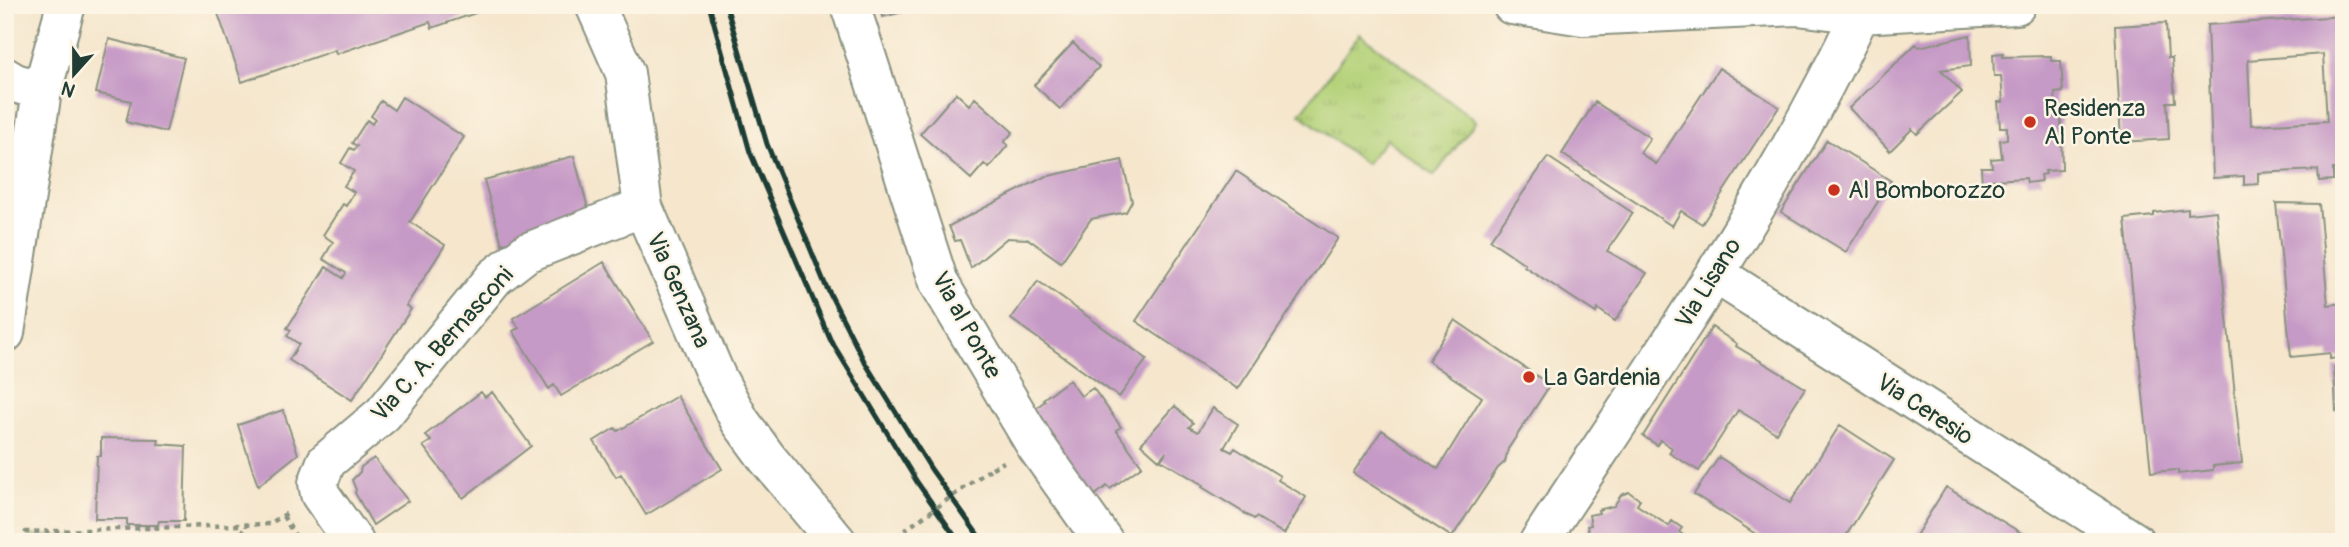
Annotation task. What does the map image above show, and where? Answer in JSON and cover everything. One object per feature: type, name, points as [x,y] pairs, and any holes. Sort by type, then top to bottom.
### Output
[{"type":"street","points":[[5,333],[42,92],[66,5]]},
{"type":"street","name":"Via Genzana","points":[[595,5],[625,73],[643,207],[717,377],[740,421],[766,458],[837,542]]},
{"type":"street","name":"Via al Ponte","points":[[850,5],[939,283],[1036,446],[1104,542]]},
{"type":"street","points":[[1512,5],[1583,16],[1798,6],[1860,14],[2016,5]]},
{"type":"street","name":"Via Lisano","points":[[1539,542],[1716,275],[1833,72],[1860,14]]},
{"type":"street","points":[[5,77],[42,92]]},
{"type":"street","name":"Via C. A. Bernasconi","points":[[323,478],[383,414],[495,277],[526,253],[643,207]]},
{"type":"street","name":"Via Ceresio","points":[[1716,275],[2121,539]]},
{"type":"street","points":[[323,478],[354,542]]},
{"type":"path","points":[[888,542],[992,468]]},
{"type":"path","points":[[20,542],[26,533],[269,524],[282,516],[323,478]]},
{"type":"path","points":[[282,516],[299,542]]},
{"type":"path","points":[[235,542],[248,523]]},
{"type":"green space","points":[[1360,34],[1476,121],[1434,176],[1386,139],[1366,164],[1300,114]]},
{"type":"green space","points":[[30,535],[218,542],[29,542]]},
{"type":"building","points":[[215,5],[496,6],[432,28],[430,22],[336,54],[335,50],[242,82]]},
{"type":"building","points":[[881,5],[927,5],[927,6],[883,17]]},
{"type":"building","points":[[2344,16],[2344,169],[2333,169],[2333,180],[2319,181],[2318,170],[2258,173],[2258,184],[2244,185],[2244,176],[2213,178],[2207,25]],"holes":[[[2323,54],[2327,121],[2251,125],[2248,60]]]},
{"type":"building","points":[[2166,23],[2175,102],[2167,102],[2169,139],[2121,142],[2115,26]]},
{"type":"building","points":[[1970,35],[1971,66],[1941,70],[1962,92],[1917,134],[1912,129],[1890,151],[1849,108],[1916,44],[1919,47]]},
{"type":"building","points":[[109,39],[184,58],[166,132],[126,122],[131,101],[96,93]]},
{"type":"building","points":[[1073,43],[1099,67],[1060,109],[1034,85]]},
{"type":"building","name":"Residenza Al Ponte","points":[[2003,53],[2003,57],[2051,56],[2051,61],[2061,61],[2063,92],[2055,93],[2056,116],[2061,116],[2062,170],[2045,171],[2046,174],[2040,175],[2041,181],[2027,183],[2026,178],[1993,180],[1993,184],[1982,184],[1981,167],[1992,167],[1991,159],[2002,158],[2000,140],[2007,139],[2007,127],[2000,127],[1998,102],[2003,102],[2001,76],[1994,76],[1993,54]]},
{"type":"building","points":[[1719,68],[1779,107],[1702,224],[1681,211],[1672,226],[1562,154],[1595,102],[1650,138],[1640,153],[1656,164]]},
{"type":"building","points":[[956,93],[969,105],[975,98],[1013,132],[1004,142],[1008,145],[989,168],[984,164],[971,179],[920,134]]},
{"type":"building","points":[[402,97],[464,137],[410,222],[445,245],[406,306],[411,309],[352,400],[289,360],[299,344],[287,336],[291,330],[287,328],[326,267],[343,278],[346,273],[323,259],[333,242],[323,235],[354,192],[344,186],[354,171],[341,163],[350,148],[354,150],[357,146],[352,143],[367,120],[372,124],[375,119],[371,116],[381,101],[394,110]]},
{"type":"building","points":[[1827,140],[1891,181],[1846,252],[1781,212]]},
{"type":"building","points":[[574,156],[589,212],[560,228],[502,244],[484,180]]},
{"type":"building","points":[[1548,157],[1633,213],[1607,251],[1647,273],[1615,321],[1598,309],[1596,313],[1524,266],[1525,264],[1490,240]]},
{"type":"building","points":[[1122,160],[1132,201],[1126,212],[1091,219],[1061,262],[1028,239],[1007,238],[971,268],[960,240],[955,241],[949,226],[1044,177]]},
{"type":"building","points":[[1236,171],[1338,238],[1238,389],[1136,321]]},
{"type":"building","points":[[2276,203],[2319,204],[2328,305],[2344,303],[2344,357],[2330,359],[2330,353],[2291,357]]},
{"type":"building","points":[[2188,209],[2188,214],[2216,211],[2242,463],[2178,474],[2178,470],[2151,472],[2125,219]]},
{"type":"building","points":[[604,262],[653,341],[561,396],[554,385],[549,389],[513,331],[519,328],[513,318]]},
{"type":"building","points":[[1038,281],[1147,359],[1119,397],[1011,319]]},
{"type":"building","points":[[1455,320],[1550,385],[1508,449],[1505,462],[1498,468],[1452,537],[1353,473],[1382,430],[1438,469],[1482,397],[1428,361]]},
{"type":"building","points":[[1712,327],[1737,344],[1736,346],[1805,388],[1776,433],[1738,410],[1699,471],[1669,453],[1672,448],[1660,440],[1657,445],[1643,436]]},
{"type":"building","points":[[2344,366],[2344,410],[2336,411],[2334,367]]},
{"type":"building","points":[[1069,380],[1081,396],[1093,388],[1121,427],[1116,430],[1142,466],[1110,489],[1107,486],[1091,498],[1032,411],[1045,401],[1043,399]]},
{"type":"building","points":[[481,392],[485,397],[492,392],[531,446],[463,498],[423,446],[431,441],[425,435]]},
{"type":"building","points":[[677,396],[722,469],[646,515],[621,474],[616,477],[594,441],[615,428],[618,431]]},
{"type":"building","points":[[1175,406],[1193,423],[1189,427],[1198,432],[1213,408],[1238,424],[1224,448],[1232,452],[1235,448],[1280,476],[1278,480],[1306,497],[1284,534],[1256,517],[1254,519],[1161,460],[1166,452],[1159,460],[1141,444]]},
{"type":"building","points":[[283,410],[298,454],[258,486],[238,425]]},
{"type":"building","points":[[1840,425],[1894,460],[1842,542],[1768,542],[1694,494],[1719,457],[1790,503]]},
{"type":"building","points":[[101,438],[159,439],[158,444],[186,446],[184,521],[159,521],[158,525],[127,525],[127,519],[95,519],[97,456],[101,456]]},
{"type":"building","points":[[374,458],[408,501],[373,525],[355,493],[352,480],[361,467]]},
{"type":"building","points":[[1946,487],[2028,537],[2025,542],[1912,542]]},
{"type":"building","points":[[1629,492],[1640,500],[1637,505],[1669,526],[1672,521],[1682,528],[1679,532],[1691,540],[1694,535],[1704,542],[1605,542],[1604,539],[1591,542],[1587,526],[1591,525],[1589,515],[1614,506],[1621,495]]},
{"type":"railway","points":[[709,5],[750,152],[830,339],[917,482],[959,542]]},
{"type":"railway","points":[[726,5],[767,144],[825,284],[864,361],[931,469],[983,542]]},
{"type":"place","name":"Residenza Al Ponte","points":[[2030,122]]},
{"type":"place","name":"Al Bomborozzo","points":[[1834,190]]},
{"type":"place","name":"La Gardenia","points":[[1529,377]]}]
